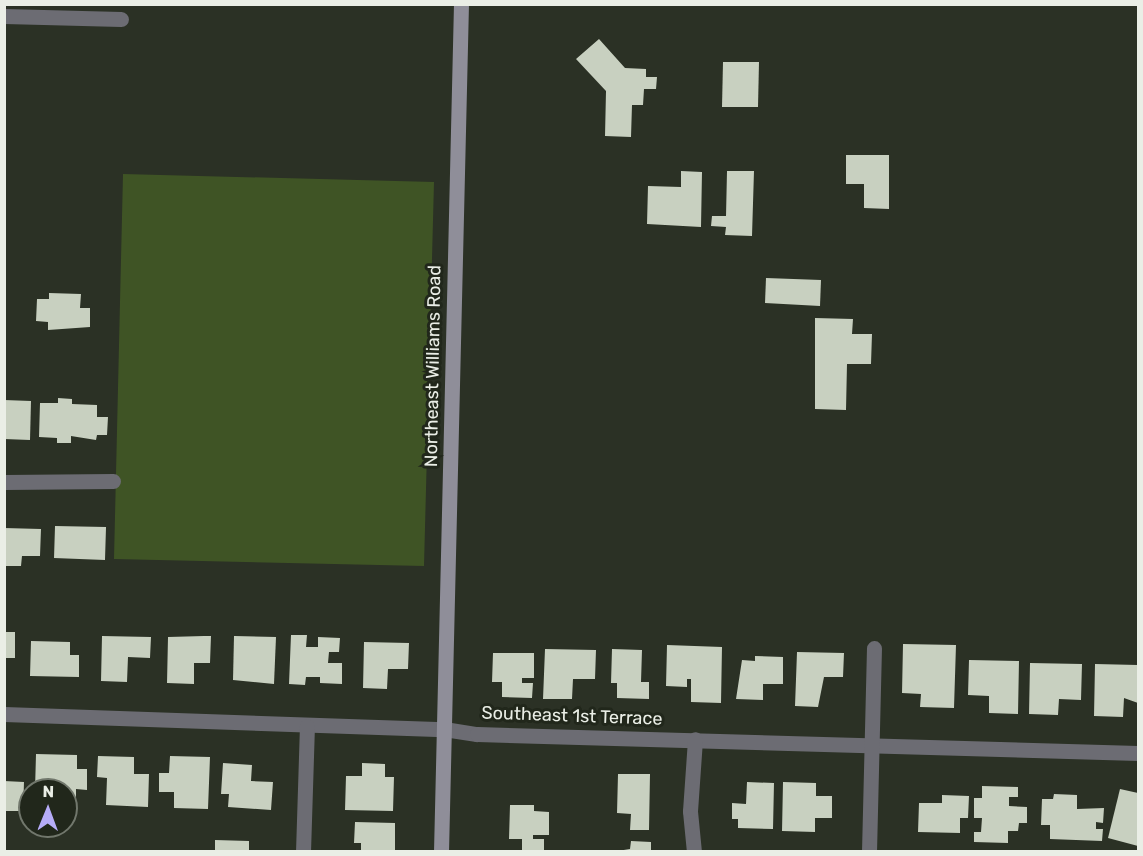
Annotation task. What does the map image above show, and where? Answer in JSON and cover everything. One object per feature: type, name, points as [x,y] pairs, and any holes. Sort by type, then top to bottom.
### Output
[{"type":"street","name":"Northeast Williams Road","points":[[441,852],[461,4]]},
{"type":"street","points":[[4,16],[43,11],[121,18]]},
{"type":"street","points":[[4,482],[113,481]]},
{"type":"street","points":[[869,852],[874,648]]},
{"type":"street","name":"Southeast 1st Terrace","points":[[4,714],[444,729],[477,734],[1138,753]]},
{"type":"street","points":[[303,852],[307,726]]},
{"type":"street","points":[[694,852],[690,811],[695,739]]},
{"type":"green space","points":[[123,174],[434,182],[424,566],[114,559]]},
{"type":"building","points":[[599,39],[625,68],[646,69],[646,77],[657,77],[656,89],[644,89],[643,105],[632,105],[631,137],[605,136],[606,91],[576,59]]},
{"type":"building","points":[[723,62],[759,62],[758,107],[722,107]]},
{"type":"building","points":[[846,155],[889,155],[889,209],[864,208],[864,184],[846,184]]},
{"type":"building","points":[[681,171],[702,172],[701,227],[647,224],[648,186],[681,187]]},
{"type":"building","points":[[727,171],[754,171],[752,236],[725,235],[726,227],[711,226],[712,216],[726,216]]},
{"type":"building","points":[[766,278],[821,280],[820,306],[765,303]]},
{"type":"building","points":[[49,293],[81,294],[80,308],[90,308],[90,327],[48,330],[48,322],[36,321],[37,299],[49,299]]},
{"type":"building","points":[[815,318],[853,319],[852,334],[872,334],[871,364],[847,364],[846,410],[815,409]]},
{"type":"building","points":[[58,398],[72,399],[72,404],[97,405],[97,417],[108,417],[107,435],[97,435],[96,440],[71,436],[71,443],[57,443],[57,438],[39,437],[40,403],[58,403]]},
{"type":"building","points":[[4,400],[31,401],[30,440],[4,439]]},
{"type":"building","points":[[55,526],[106,527],[105,560],[54,558]]},
{"type":"building","points":[[4,528],[41,529],[40,556],[22,556],[21,566],[4,566]]},
{"type":"building","points":[[4,632],[15,632],[15,658],[4,658]]},
{"type":"building","points":[[291,635],[307,635],[306,647],[318,647],[318,637],[340,638],[339,652],[329,652],[328,663],[342,663],[342,684],[320,683],[320,677],[306,677],[305,685],[289,684]]},
{"type":"building","points":[[102,636],[151,637],[150,658],[128,657],[127,682],[101,681]]},
{"type":"building","points":[[211,636],[210,663],[194,663],[194,684],[167,683],[168,637]]},
{"type":"building","points":[[234,636],[276,637],[274,684],[233,680]]},
{"type":"building","points":[[31,641],[70,642],[70,655],[79,655],[79,677],[30,676]]},
{"type":"building","points":[[364,642],[409,643],[408,669],[388,669],[387,689],[363,688]]},
{"type":"building","points":[[903,644],[956,645],[954,708],[920,707],[921,694],[902,693]]},
{"type":"building","points":[[667,645],[722,647],[721,703],[691,702],[691,679],[687,679],[687,687],[666,686]]},
{"type":"building","points":[[545,649],[596,650],[595,679],[573,679],[572,699],[543,699]]},
{"type":"building","points":[[612,649],[642,650],[641,682],[649,682],[649,699],[617,698],[617,683],[611,683]]},
{"type":"building","points":[[797,652],[844,653],[843,677],[824,677],[818,707],[795,706]]},
{"type":"building","points":[[493,653],[534,653],[534,678],[522,678],[522,683],[533,683],[532,698],[502,697],[502,682],[492,682]]},
{"type":"building","points":[[755,656],[783,657],[783,684],[763,684],[763,700],[736,699],[742,660],[755,661]]},
{"type":"building","points":[[969,660],[1019,661],[1018,714],[989,713],[989,696],[968,695]]},
{"type":"building","points":[[1030,663],[1082,664],[1081,700],[1059,699],[1058,715],[1029,714]]},
{"type":"building","points":[[1095,664],[1138,665],[1138,703],[1124,698],[1123,717],[1094,716]]},
{"type":"building","points":[[36,754],[77,755],[77,769],[87,769],[87,790],[78,789],[78,778],[35,778]]},
{"type":"building","points":[[98,756],[134,757],[134,774],[149,774],[148,807],[106,805],[107,778],[97,777]]},
{"type":"building","points":[[170,756],[210,757],[208,809],[174,808],[174,792],[159,792],[159,773],[169,773]]},
{"type":"building","points":[[223,763],[252,765],[251,781],[273,782],[271,810],[228,807],[229,794],[221,794]]},
{"type":"building","points":[[362,763],[385,764],[385,777],[394,777],[393,811],[345,810],[346,776],[362,776]]},
{"type":"building","points":[[618,774],[650,774],[649,830],[630,830],[631,814],[617,813]]},
{"type":"building","points":[[4,781],[18,782],[18,811],[4,811]]},
{"type":"building","points":[[747,782],[774,783],[773,829],[738,828],[738,819],[732,819],[732,803],[746,804]]},
{"type":"building","points":[[783,782],[816,783],[816,796],[832,796],[832,818],[815,818],[815,832],[782,831]]},
{"type":"building","points":[[982,786],[1018,787],[1018,797],[1009,797],[1009,806],[1027,807],[1027,823],[1019,823],[1018,831],[1008,831],[1008,843],[974,842],[974,832],[981,832],[982,818],[974,818],[974,798],[982,798]]},
{"type":"building","points":[[1120,789],[1138,793],[1138,846],[1108,838]]},
{"type":"building","points":[[1054,794],[1077,795],[1077,809],[1104,808],[1103,823],[1096,822],[1096,829],[1103,829],[1102,841],[1050,839],[1050,825],[1041,825],[1042,799],[1053,799]]},
{"type":"building","points":[[942,795],[969,796],[968,818],[960,818],[960,833],[918,832],[919,803],[942,803]]},
{"type":"building","points":[[510,805],[534,805],[534,811],[549,812],[549,835],[533,835],[533,839],[544,839],[544,852],[522,852],[522,839],[509,839]]},
{"type":"building","points":[[355,822],[395,823],[395,852],[361,852],[361,843],[354,843]]},
{"type":"building","points":[[215,840],[249,841],[249,852],[215,852]]},
{"type":"building","points":[[631,841],[651,842],[651,852],[611,852],[630,849]]}]
